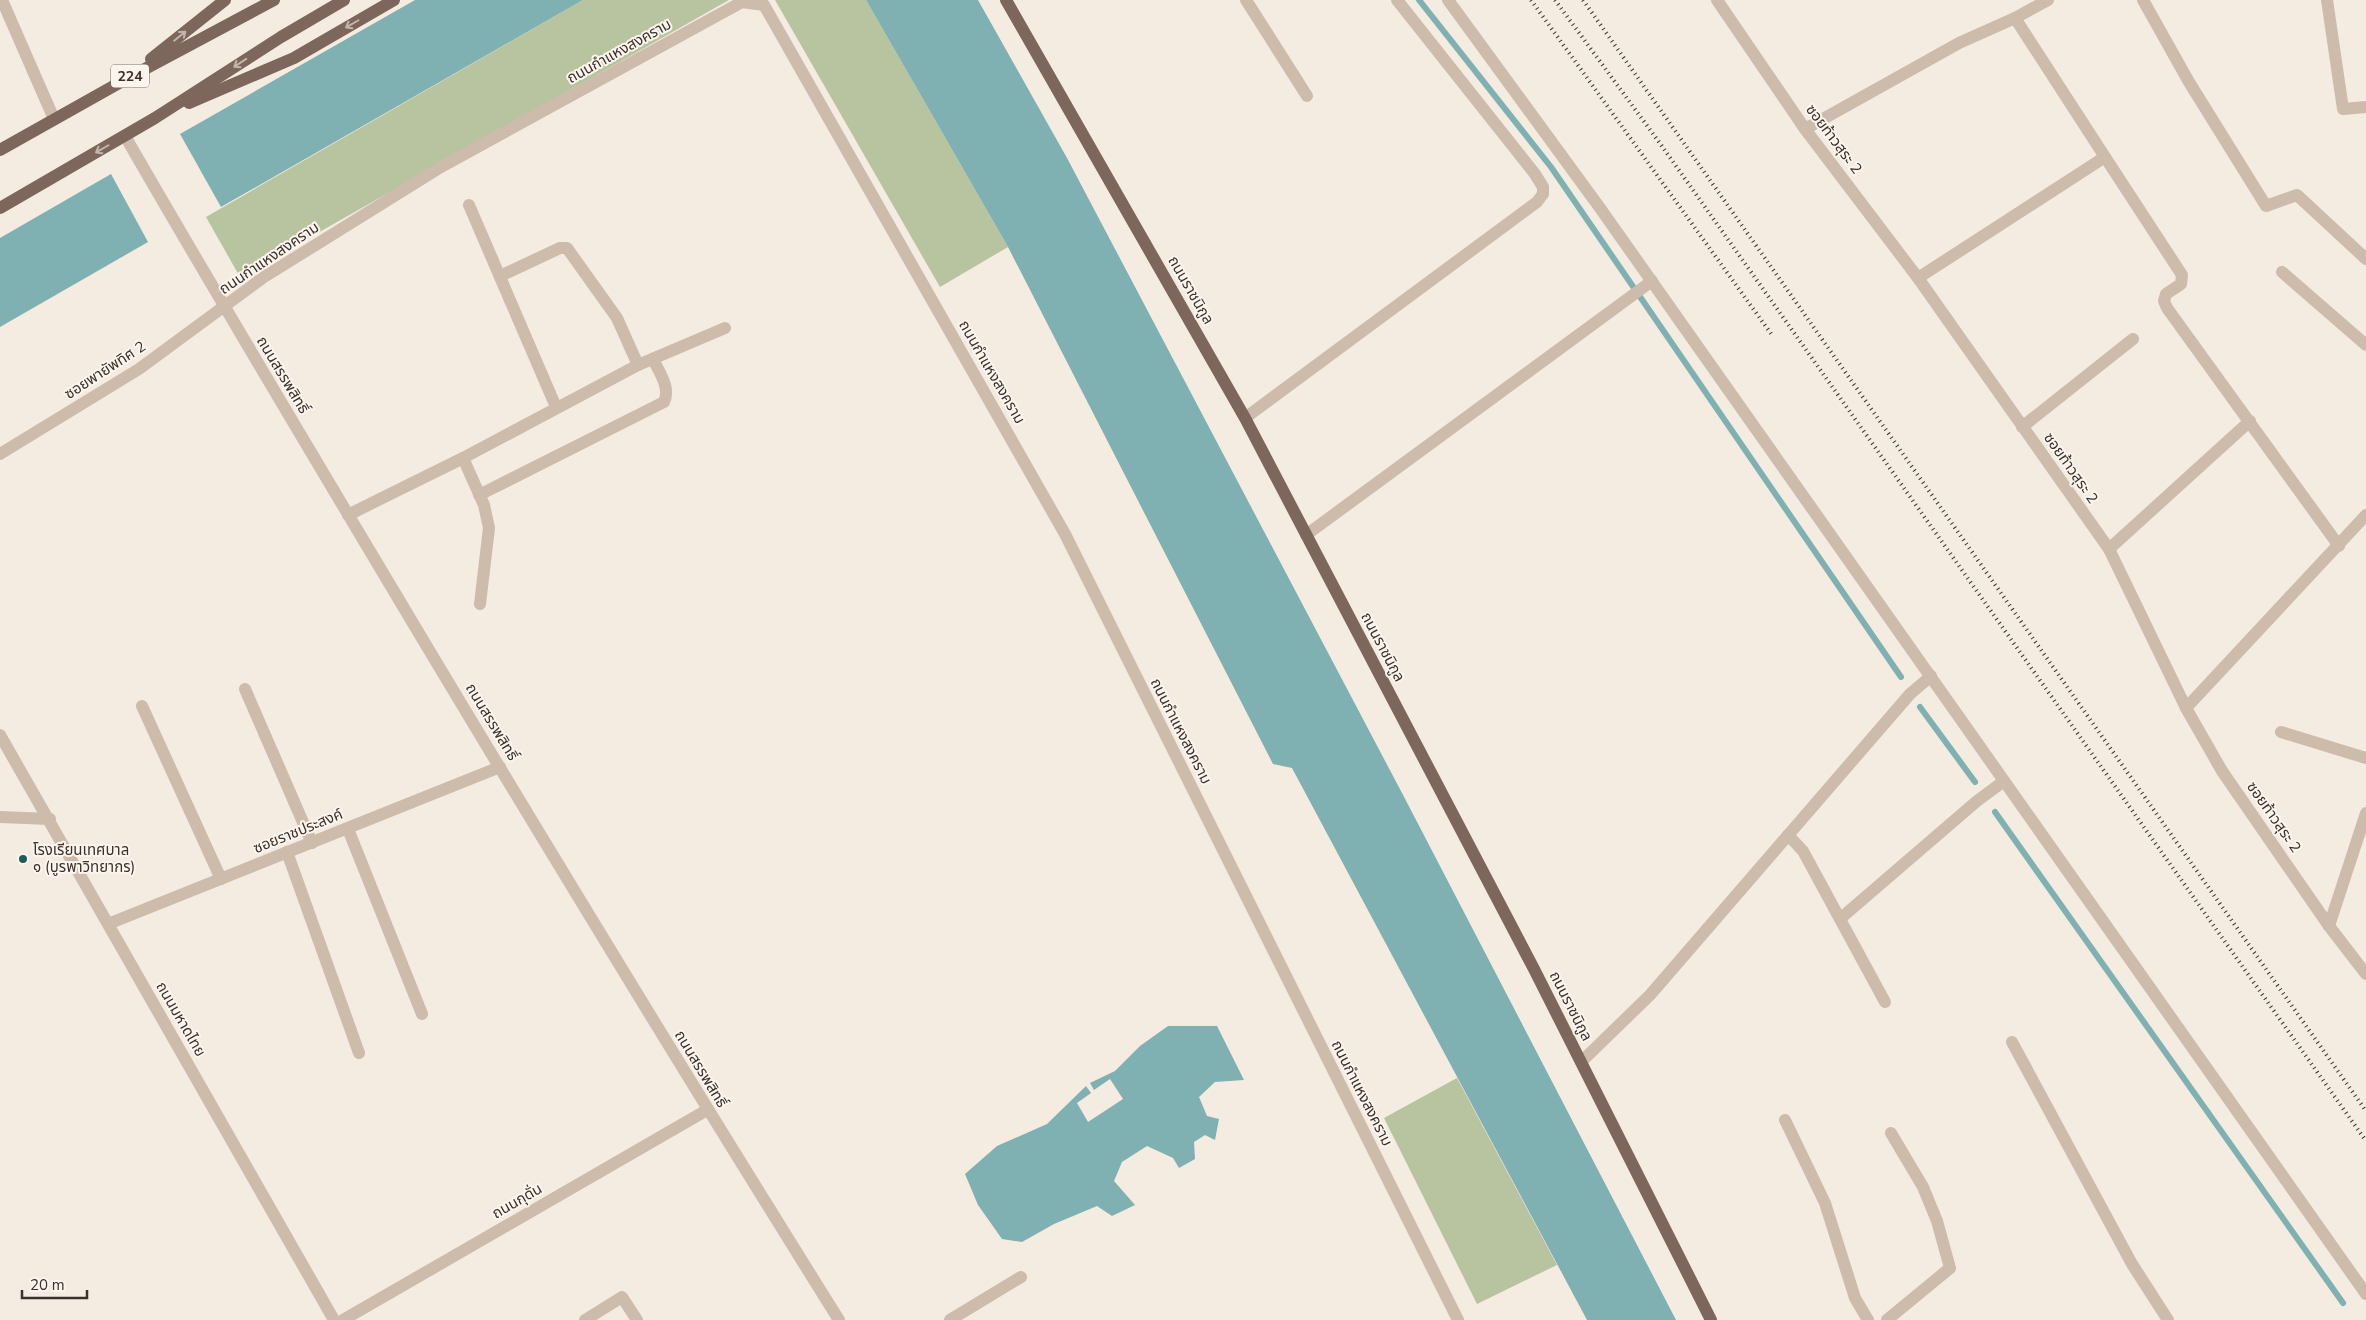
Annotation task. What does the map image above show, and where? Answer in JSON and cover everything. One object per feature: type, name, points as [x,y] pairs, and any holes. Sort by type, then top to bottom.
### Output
[{"type":"main road","points":[[128,78],[225,0]]},
{"type":"main road","points":[[0,208],[155,118],[281,37],[344,0]]},
{"type":"main road","points":[[155,118],[294,58],[394,0]]},
{"type":"main road","name":"ถนนราชนิกูล","points":[[1006,0],[1245,418],[1581,1062],[1711,1320]]},
{"type":"main road","name":"224","points":[[0,150],[128,78],[268,3]]},
{"type":"street","points":[[2,0],[54,119]]},
{"type":"street","points":[[1246,0],[1308,96]]},
{"type":"street","points":[[1245,418],[1537,202],[1543,194],[1543,187],[1535,174],[1397,0]]},
{"type":"street","points":[[1448,0],[1931,676],[2366,1294]]},
{"type":"street","name":"ซอยท้าวสุระ 2","points":[[1717,0],[1805,129],[1918,278],[2109,549],[2186,708],[2222,771],[2329,926],[2366,974]]},
{"type":"street","points":[[1805,129],[1958,43],[2015,18],[2048,0]]},
{"type":"street","points":[[2143,0],[2189,82],[2266,206],[2297,195],[2366,259]]},
{"type":"street","points":[[2327,0],[2344,109],[2366,107]]},
{"type":"street","name":"ถนนกำแหงสงคราม","points":[[224,308],[264,277],[441,167],[742,2],[764,5],[1065,534],[1458,1320]]},
{"type":"street","points":[[2015,18],[2182,275],[2181,284],[2166,294],[2164,301],[2167,308],[2250,420],[2339,546]]},
{"type":"street","name":"ถนนสรรพสิทธิ์","points":[[125,136],[224,308],[348,515],[707,1110],[839,1320]]},
{"type":"street","points":[[1918,278],[2105,157]]},
{"type":"street","points":[[469,205],[556,407]]},
{"type":"street","points":[[500,276],[560,248],[566,248],[604,297],[617,318],[638,365]]},
{"type":"street","points":[[2282,272],[2366,345]]},
{"type":"street","points":[[1306,534],[1650,283]]},
{"type":"street","name":"ซอยพายัพทิศ 2","points":[[0,454],[139,369],[224,308]]},
{"type":"street","points":[[348,515],[463,458],[638,365],[725,328]]},
{"type":"street","points":[[2022,427],[2133,339]]},
{"type":"street","points":[[479,495],[664,402],[667,396],[666,388],[653,359]]},
{"type":"street","points":[[2109,549],[2250,420]]},
{"type":"street","points":[[463,458],[488,516],[489,528],[480,604]]},
{"type":"street","points":[[2186,708],[2366,515]]},
{"type":"street","points":[[1581,1062],[1650,995],[1910,694],[1931,676]]},
{"type":"street","points":[[245,688],[312,843]]},
{"type":"street","points":[[142,706],[221,879]]},
{"type":"street","points":[[2281,732],[2366,758]]},
{"type":"street","name":"ถนนมหาดไทย","points":[[0,735],[50,819],[334,1320]]},
{"type":"street","name":"ซอยราชประสงค์","points":[[108,924],[500,767]]},
{"type":"street","points":[[1841,918],[2004,781]]},
{"type":"street","points":[[2329,926],[2366,813]]},
{"type":"street","points":[[0,817],[50,819]]},
{"type":"street","points":[[348,829],[422,1014]]},
{"type":"street","points":[[1788,834],[1803,851],[1885,1002]]},
{"type":"street","points":[[287,852],[359,1053]]},
{"type":"street","points":[[2012,1042],[2132,1264],[2168,1320]]},
{"type":"street","name":"ถนนกุดั่น","points":[[344,1320],[707,1110]]},
{"type":"street","points":[[1785,1120],[1826,1203],[1855,1298],[1868,1320]]},
{"type":"street","points":[[1887,1320],[1950,1268],[1937,1221],[1923,1187],[1891,1133]]},
{"type":"street","points":[[950,1320],[1021,1277]]},
{"type":"street","points":[[585,1320],[622,1297],[636,1320]]},
{"type":"green space","points":[[583,0],[729,0],[240,277],[206,217]]},
{"type":"green space","points":[[775,0],[866,0],[1008,247],[940,287]]},
{"type":"green space","points":[[1457,1078],[1557,1265],[1477,1304],[1384,1118]]},
{"type":"water","points":[[415,0],[583,0],[221,207],[180,134]]},
{"type":"water","points":[[866,0],[978,0],[1067,158],[1402,793],[1676,1320],[1587,1320],[1292,768],[1273,764],[1008,247]]},
{"type":"water","points":[[111,174],[148,242],[0,327],[0,238]]},
{"type":"water","points":[[1168,1026],[1217,1026],[1244,1080],[1215,1082],[1199,1097],[1207,1116],[1219,1119],[1215,1140],[1205,1135],[1194,1142],[1195,1159],[1179,1168],[1173,1158],[1147,1146],[1122,1162],[1114,1181],[1135,1205],[1112,1216],[1097,1206],[1054,1224],[1022,1242],[1002,1239],[978,1205],[965,1174],[997,1146],[1047,1124],[1086,1086],[1091,1093],[1077,1103],[1088,1122],[1123,1099],[1110,1079],[1094,1090],[1090,1083],[1115,1071],[1140,1046]]},
{"type":"waterway","points":[[1419,0],[1551,167],[1901,677]]},
{"type":"waterway","points":[[1920,707],[1975,782]]},
{"type":"waterway","points":[[1995,812],[2343,1303]]},
{"type":"railway","points":[[1531,0],[1772,335]]},
{"type":"railway","points":[[1555,0],[1659,142],[2366,1141]]},
{"type":"railway","points":[[1583,0],[2366,1111]]},
{"type":"place","name":"โรงเรียนเทศบาล ๑ (บูรพาวิทยากร)","points":[[23,859]]}]
